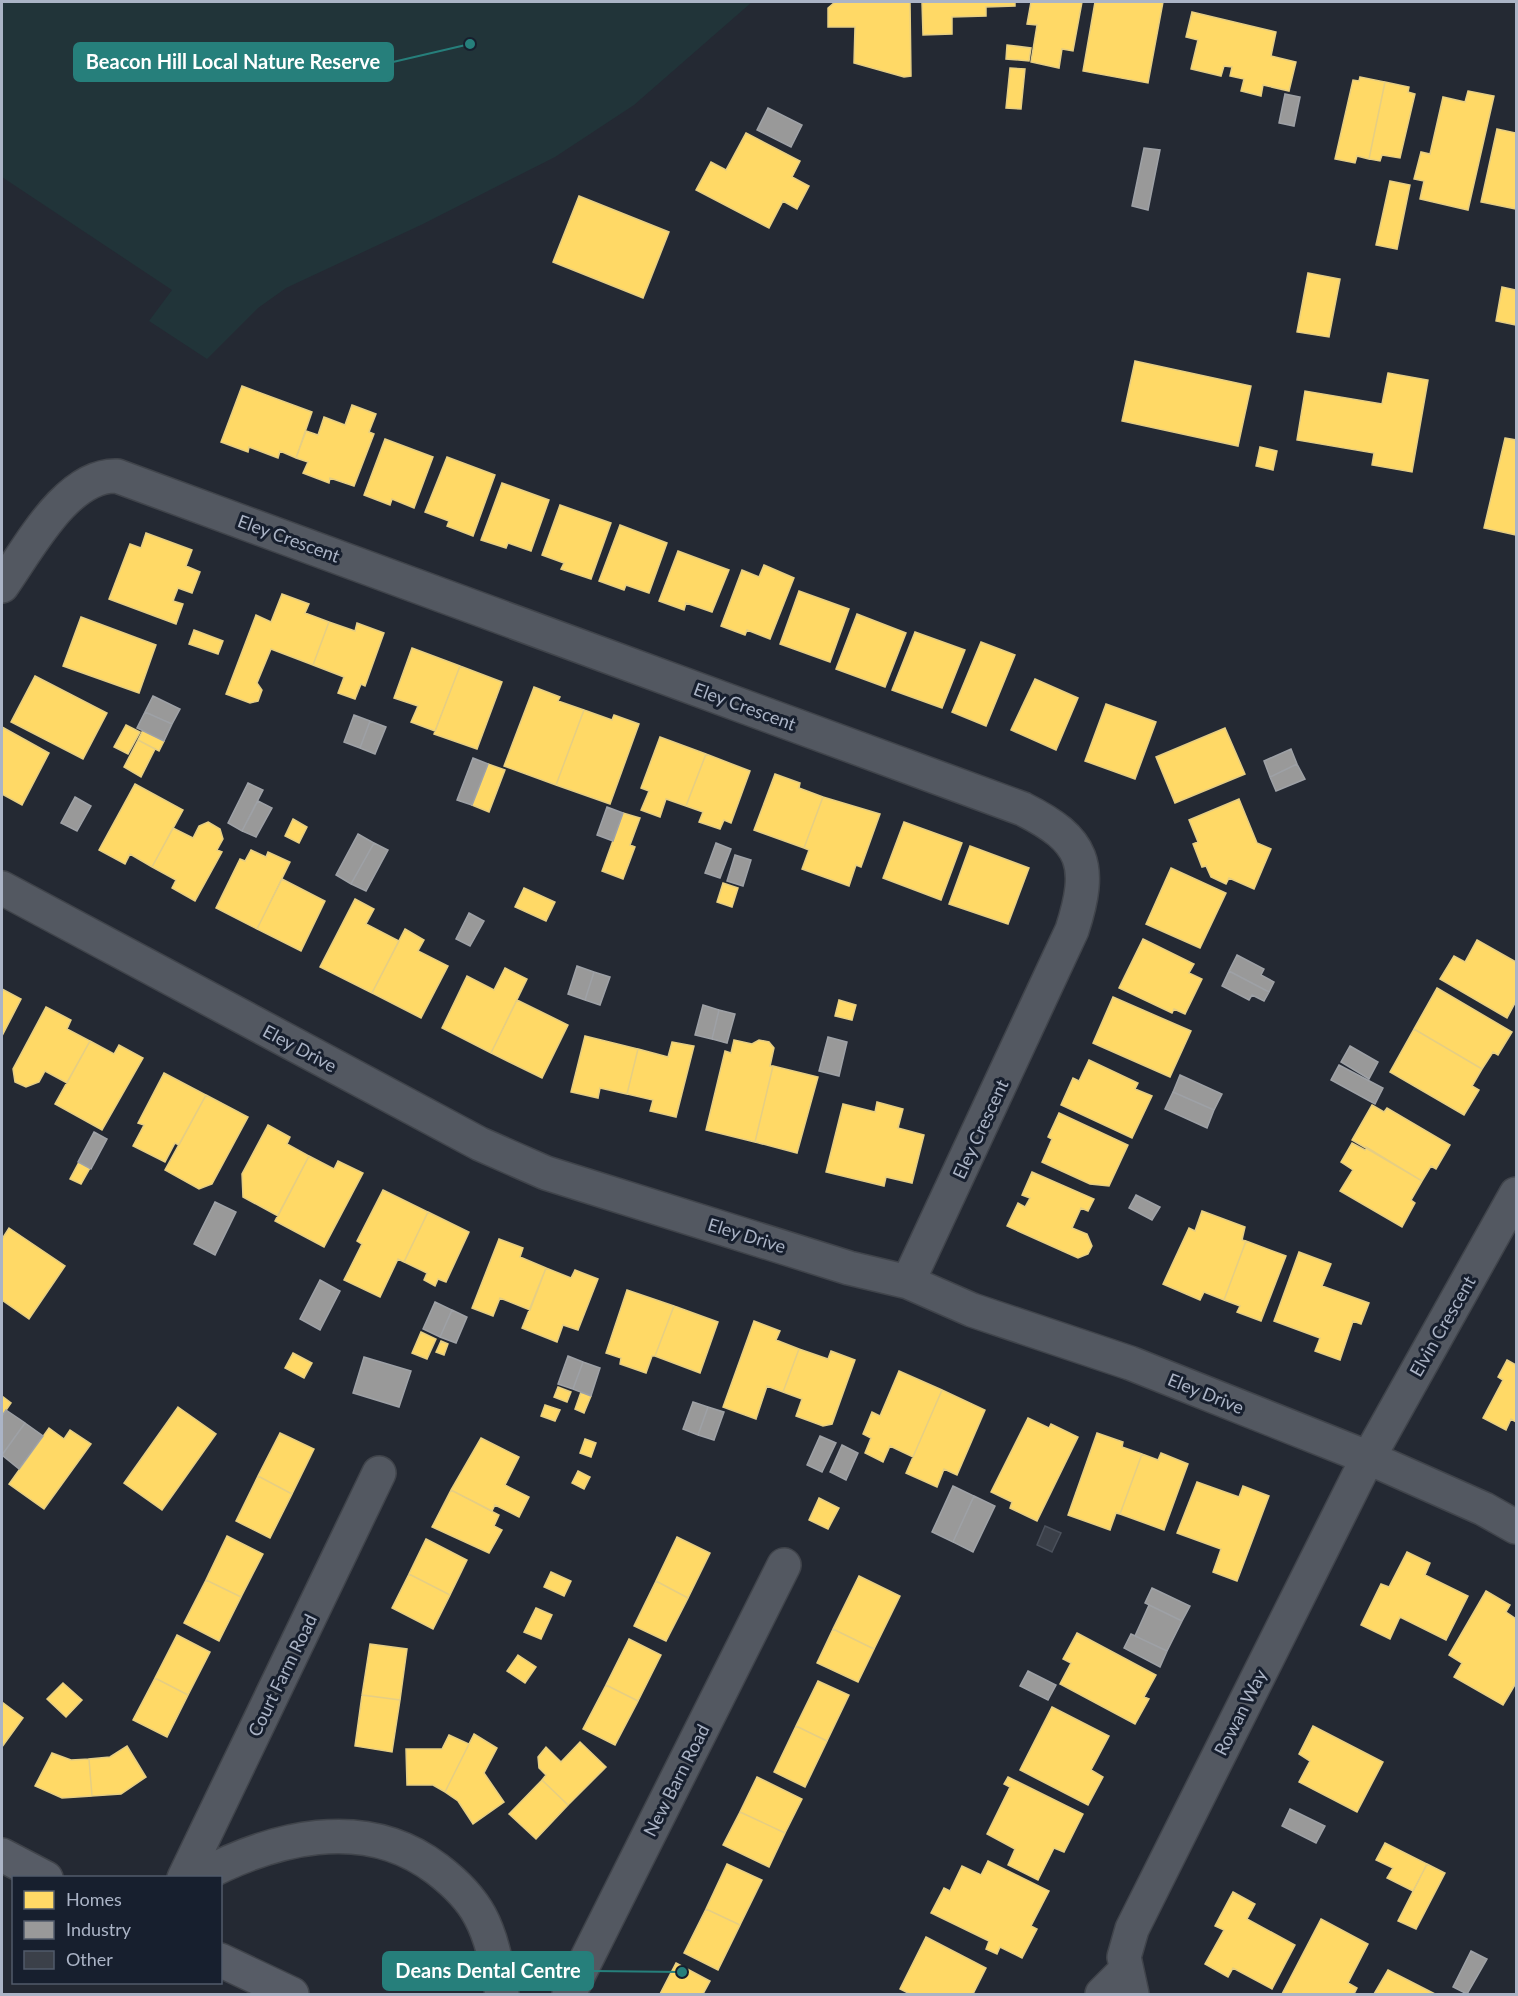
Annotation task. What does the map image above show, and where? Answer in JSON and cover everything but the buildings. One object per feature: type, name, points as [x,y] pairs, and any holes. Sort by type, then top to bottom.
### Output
[{"type":"main road","points":[[2,1856],[42,1876]]},
{"type":"main road","points":[[222,1961],[292,1995]]},
{"type":"street","name":"Eley Crescent","points":[[2,586],[72,492],[98,478],[117,476],[1023,809],[1056,828],[1070,841],[1083,870],[1082,898],[1072,930],[908,1282]]},
{"type":"street","name":"Eley Drive","points":[[2,888],[480,1144],[516,1161],[849,1268],[908,1282],[972,1310],[1130,1363],[1369,1458],[1484,1509],[1516,1527]]},
{"type":"street","name":"Elvin Crescent","points":[[1369,1458],[1516,1194]]},
{"type":"street","name":"Rowan Way","points":[[1102,1995],[1128,1983],[1126,1943],[1132,1929],[1369,1458]]},
{"type":"street","name":"Court Farm Road","points":[[185,1876],[379,1473]]},
{"type":"street","name":"New Barn Road","points":[[569,1995],[784,1565]]},
{"type":"street","points":[[201,1876],[265,1846],[327,1835],[354,1836],[405,1850],[427,1861],[448,1878],[465,1894],[480,1915],[497,1966],[502,1995]]},
{"type":"green space","points":[[2,2],[752,2],[634,105],[555,157],[423,224],[286,288],[258,308],[207,359],[149,321],[172,290],[2,177]]},
{"type":"place","name":"Beacon Hill Local Nature Reserve","points":[[470,44]]},
{"type":"place","name":"Deans Dental Centre","points":[[682,1972]]}]
